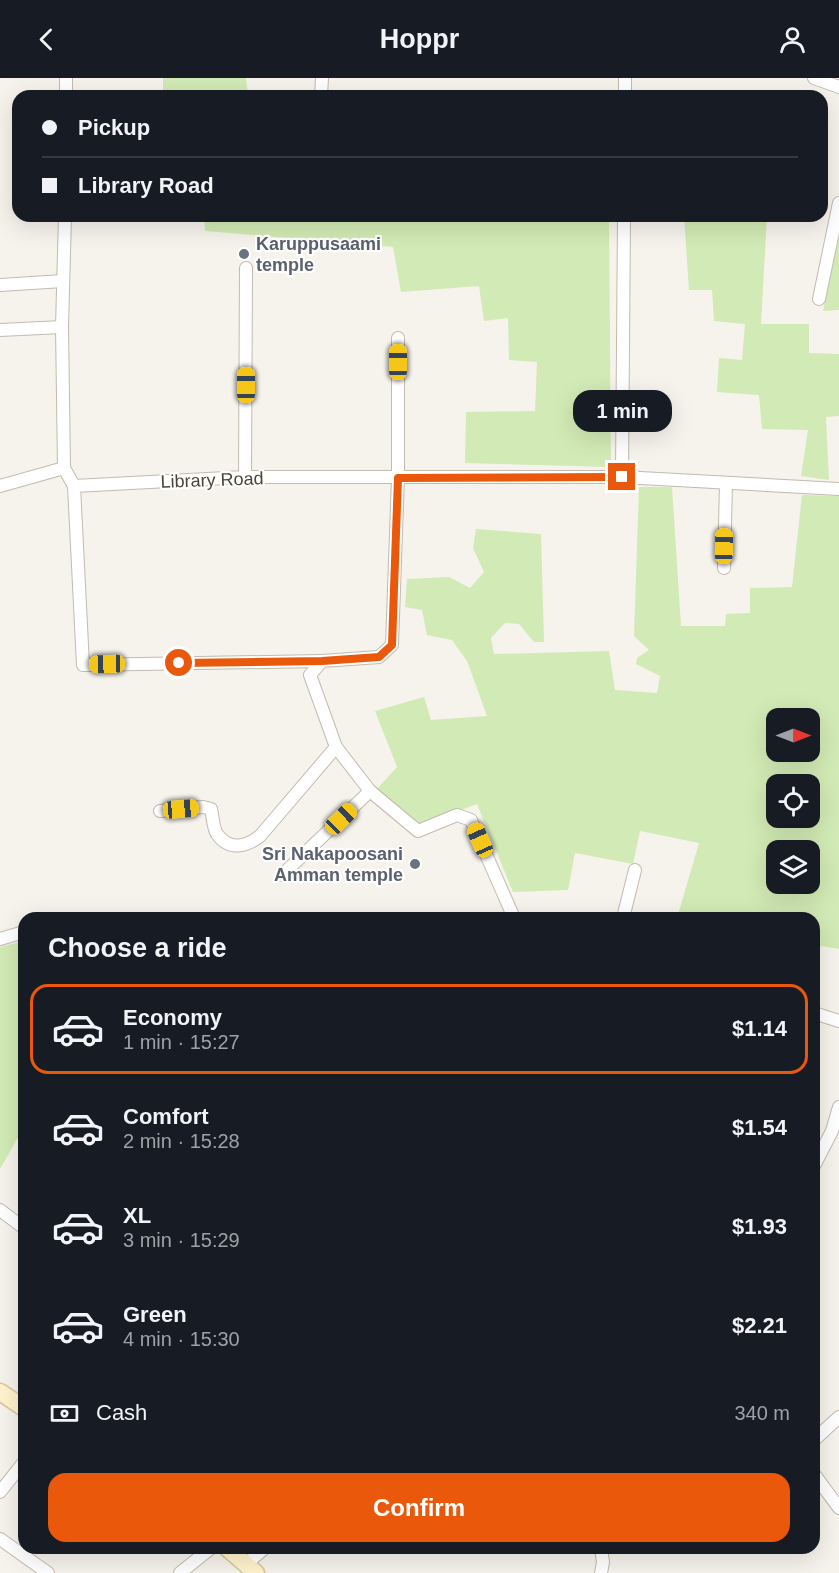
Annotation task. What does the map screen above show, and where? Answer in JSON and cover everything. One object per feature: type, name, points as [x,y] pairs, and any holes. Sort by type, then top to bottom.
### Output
[{"type":"street","points":[[813,78],[839,87]]},
{"type":"street","points":[[819,299],[839,203]]},
{"type":"street","points":[[65,222],[62,327],[64,468],[74,486],[83,665],[322,661],[379,657],[392,645],[398,478],[398,338]]},
{"type":"street","points":[[622,477],[624,222]]},
{"type":"street","points":[[245,477],[246,268]]},
{"type":"street","points":[[0,285],[63,281]]},
{"type":"street","points":[[0,330],[62,327]]},
{"type":"street","points":[[0,486],[64,468]]},
{"type":"street","name":"Library Road","points":[[74,486],[245,477],[622,477],[839,489]]},
{"type":"street","points":[[724,568],[726,483]]},
{"type":"street","points":[[322,661],[310,675],[336,747],[370,791],[418,831],[457,815],[471,820],[511,912]]},
{"type":"street","points":[[160,811],[203,807],[211,809],[216,833],[229,845],[250,844],[260,836],[336,747]]},
{"type":"street","points":[[282,875],[370,791]]},
{"type":"street","points":[[624,912],[635,870]]},
{"type":"street","points":[[0,939],[18,934]]},
{"type":"street","points":[[820,1014],[839,1021]]},
{"type":"street","points":[[820,1156],[835,1132],[839,1107]]},
{"type":"street","points":[[0,1210],[18,1224]]},
{"type":"street","points":[[0,1392],[18,1404]]},
{"type":"street","points":[[820,1434],[839,1417]]},
{"type":"street","points":[[0,1492],[18,1470]]},
{"type":"street","points":[[820,1482],[839,1508]]},
{"type":"street","points":[[0,1539],[18,1552]]},
{"type":"street","points":[[21,1554],[48,1573]]},
{"type":"street","points":[[180,1573],[204,1554]]},
{"type":"street","points":[[234,1554],[251,1568],[261,1554]]},
{"type":"street","points":[[601,1573],[602,1554]]},
{"type":"green space","points":[[163,78],[246,78],[247,90],[163,90]]},
{"type":"green space","points":[[204,222],[609,222],[611,467],[465,463],[466,412],[535,411],[537,362],[509,360],[508,318],[484,321],[479,286],[401,292],[393,247],[205,231]]},
{"type":"green space","points":[[684,222],[767,222],[761,324],[809,324],[809,353],[839,354],[839,416],[826,417],[829,480],[801,476],[808,430],[762,429],[759,395],[717,392],[719,358],[742,360],[745,324],[714,321],[712,290],[689,290]]},
{"type":"green space","points":[[839,235],[839,310],[823,311]]},
{"type":"green space","points":[[639,487],[672,487],[681,626],[725,626],[726,614],[750,613],[750,588],[792,587],[802,495],[839,496],[839,949],[821,946],[820,948],[820,912],[679,912],[699,843],[640,831],[633,864],[575,853],[568,890],[513,892],[477,804],[422,825],[377,789],[397,767],[375,711],[424,697],[431,720],[487,716],[467,661],[452,640],[427,635],[422,610],[405,607],[407,579],[449,577],[470,588],[484,572],[473,548],[476,529],[541,534],[544,642],[534,642],[519,624],[505,623],[491,638],[494,654],[609,651],[615,690],[657,693],[660,676],[636,664],[637,658],[649,650],[634,636]]},
{"type":"green space","points":[[18,942],[18,1138],[0,1169],[0,947]]},
{"type":"place","name":"Karuppusaami temple","points":[[244,254]]},
{"type":"place","name":"Sri Nakapoosani Amman temple","points":[[415,864]]},
{"type":"route","points":[[179,663],[322,661],[379,657],[392,645],[398,478],[622,477]]}]
